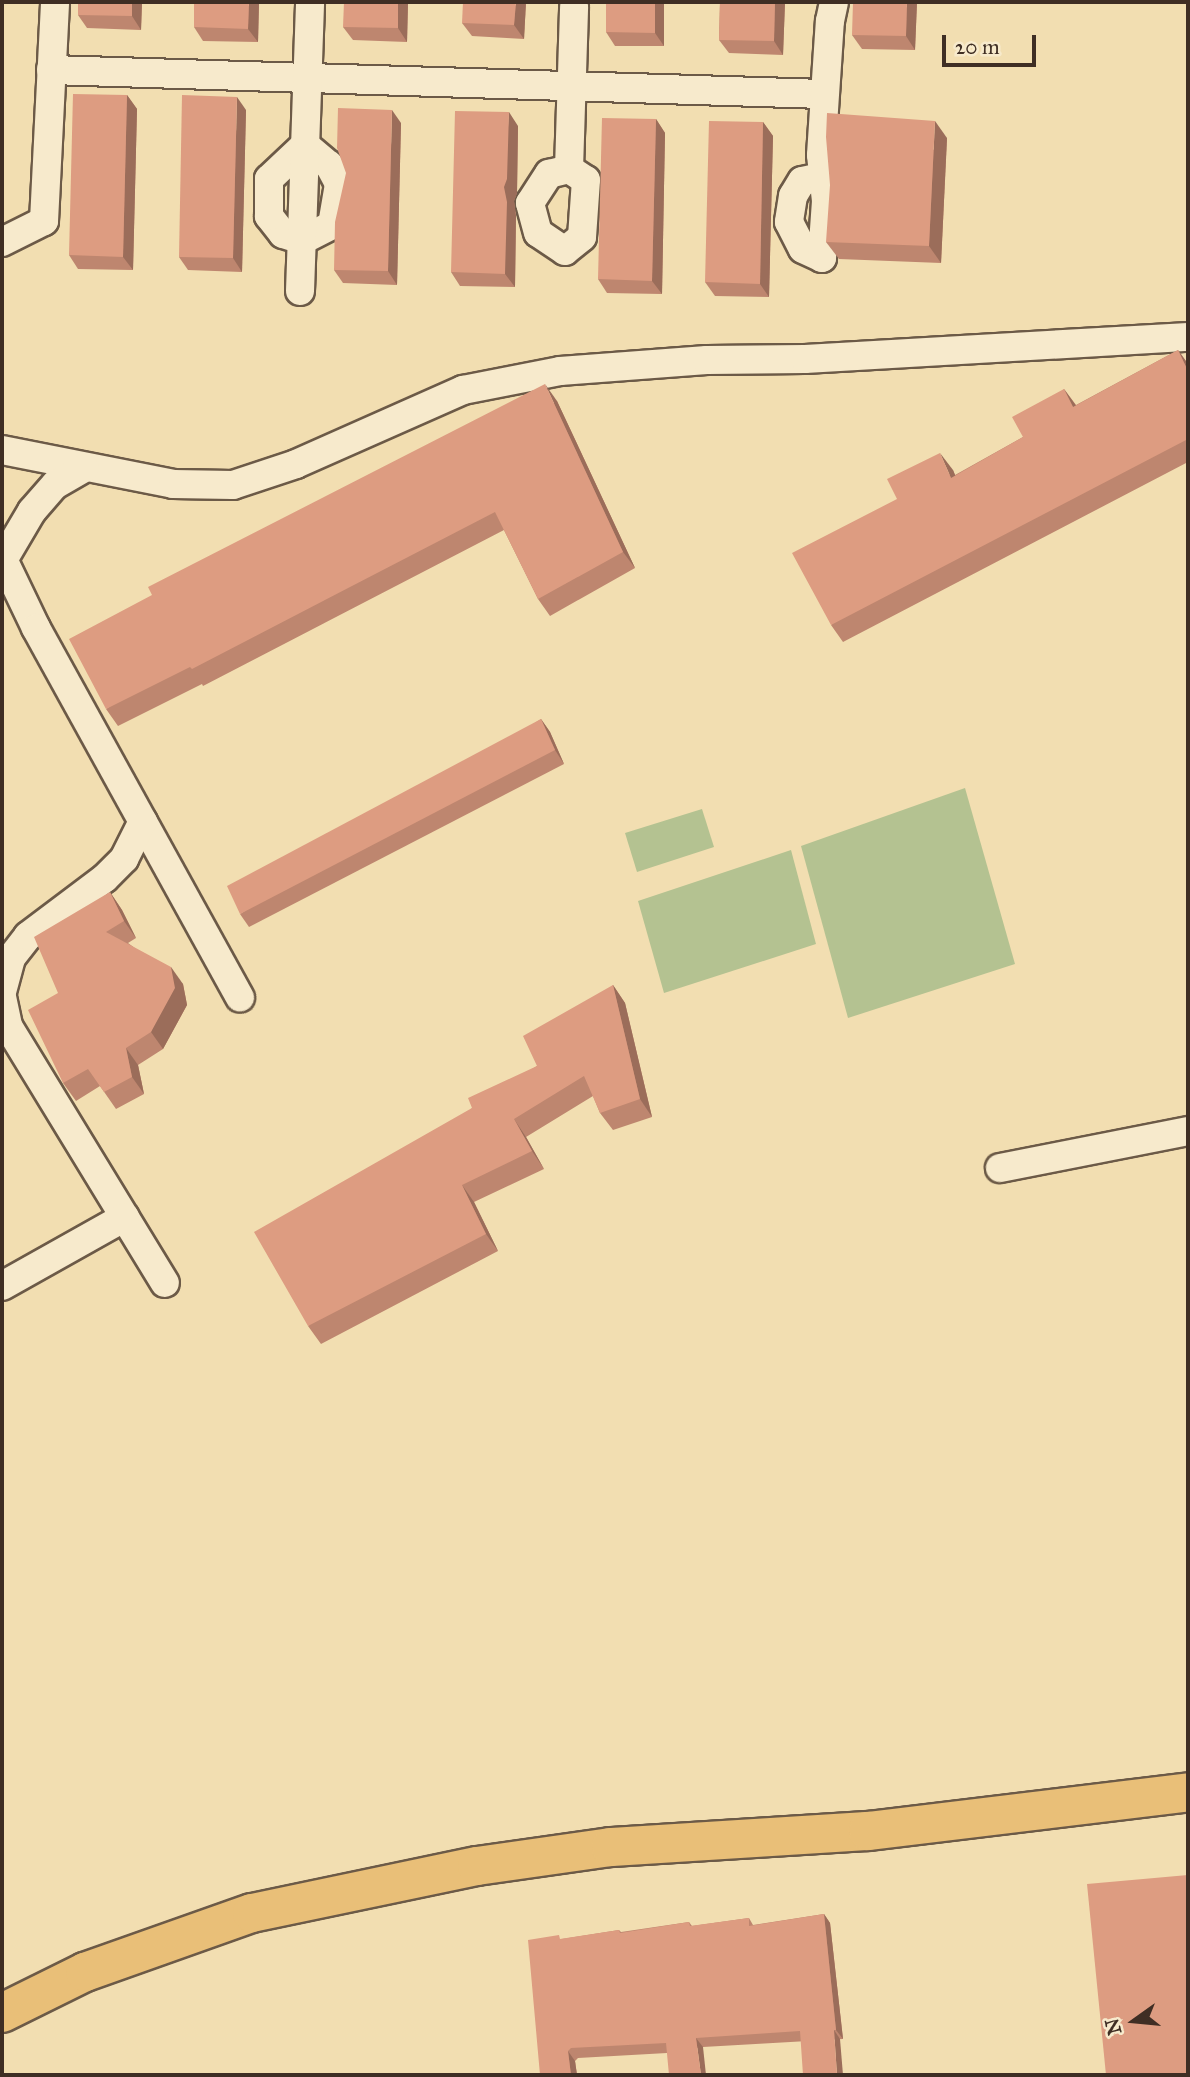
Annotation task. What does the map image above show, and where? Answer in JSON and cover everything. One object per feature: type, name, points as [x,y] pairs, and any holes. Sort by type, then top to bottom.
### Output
[{"type":"main road","points":[[2,2013],[85,1972],[252,1913],[464,1869],[611,1847],[868,1830],[1188,1792]]},
{"type":"street","points":[[2,242],[44,221],[55,2]]},
{"type":"street","points":[[300,291],[310,2]]},
{"type":"street","points":[[569,169],[576,3]]},
{"type":"street","points":[[821,177],[827,8]]},
{"type":"street","points":[[51,70],[824,94]]},
{"type":"street","points":[[2,450],[173,484],[233,485],[296,464],[463,390],[560,370],[707,360],[805,359],[1188,337]]},
{"type":"street","points":[[85,468],[55,485],[32,512],[3,558],[36,628],[240,997]]},
{"type":"street","points":[[143,821],[124,859],[105,878],[28,936],[11,958],[2,995],[8,1026],[165,1283]]},
{"type":"street","points":[[1000,1168],[1188,1131]]},
{"type":"street","points":[[2,1286],[125,1217]]},
{"type":"green space","points":[[965,788],[1015,964],[848,1018],[801,846]]},
{"type":"green space","points":[[702,809],[714,847],[637,872],[625,833]]},
{"type":"green space","points":[[791,850],[816,944],[664,993],[638,901]]},
{"type":"building","points":[[78,2],[132,2],[132,16],[78,15]]},
{"type":"building","points":[[194,2],[249,2],[248,29],[194,27]]},
{"type":"building","points":[[344,2],[398,2],[398,28],[343,27]]},
{"type":"building","points":[[463,2],[516,2],[514,25],[462,23]]},
{"type":"building","points":[[606,2],[655,2],[655,33],[606,32]]},
{"type":"building","points":[[720,2],[775,2],[774,41],[719,40]]},
{"type":"building","points":[[853,2],[907,2],[906,36],[852,35]]},
{"type":"building","points":[[73,94],[127,95],[123,257],[69,255]]},
{"type":"building","points":[[182,95],[237,97],[233,258],[179,257]]},
{"type":"building","points":[[338,108],[392,110],[388,271],[334,270],[335,222],[346,173],[337,148]]},
{"type":"building","points":[[455,111],[509,112],[507,179],[504,187],[507,202],[505,274],[451,272]]},
{"type":"building","points":[[827,113],[935,121],[929,246],[826,242],[830,185]]},
{"type":"building","points":[[602,118],[656,119],[652,281],[598,279]]},
{"type":"building","points":[[709,121],[763,122],[760,284],[705,282]]},
{"type":"building","points":[[1178,350],[1188,371],[1188,439],[831,625],[792,553],[897,499],[887,479],[940,453],[951,478],[1023,437],[1012,417],[1064,389],[1073,407]]},
{"type":"building","points":[[545,384],[623,552],[538,599],[495,512],[192,669],[190,667],[106,709],[69,639],[152,595],[148,587]]},
{"type":"building","points":[[541,719],[555,750],[240,914],[227,886]]},
{"type":"building","points":[[110,892],[124,921],[106,932],[171,967],[175,988],[151,1032],[126,1048],[132,1077],[104,1092],[88,1069],[63,1083],[28,1010],[58,993],[34,937]]},
{"type":"building","points":[[613,985],[640,1099],[600,1113],[584,1076],[514,1119],[532,1151],[462,1185],[486,1234],[308,1326],[254,1232],[472,1108],[468,1098],[537,1066],[523,1036]]},
{"type":"building","points":[[1188,1875],[1188,2075],[1106,2075],[1087,1884]]},
{"type":"building","points":[[824,1914],[836,2030],[837,2075],[803,2075],[800,2031],[696,2038],[701,2075],[669,2075],[666,2043],[571,2048],[568,2051],[571,2075],[540,2075],[528,1940],[559,1935],[560,1939],[689,1922],[690,1926],[749,1918],[749,1926]]}]
